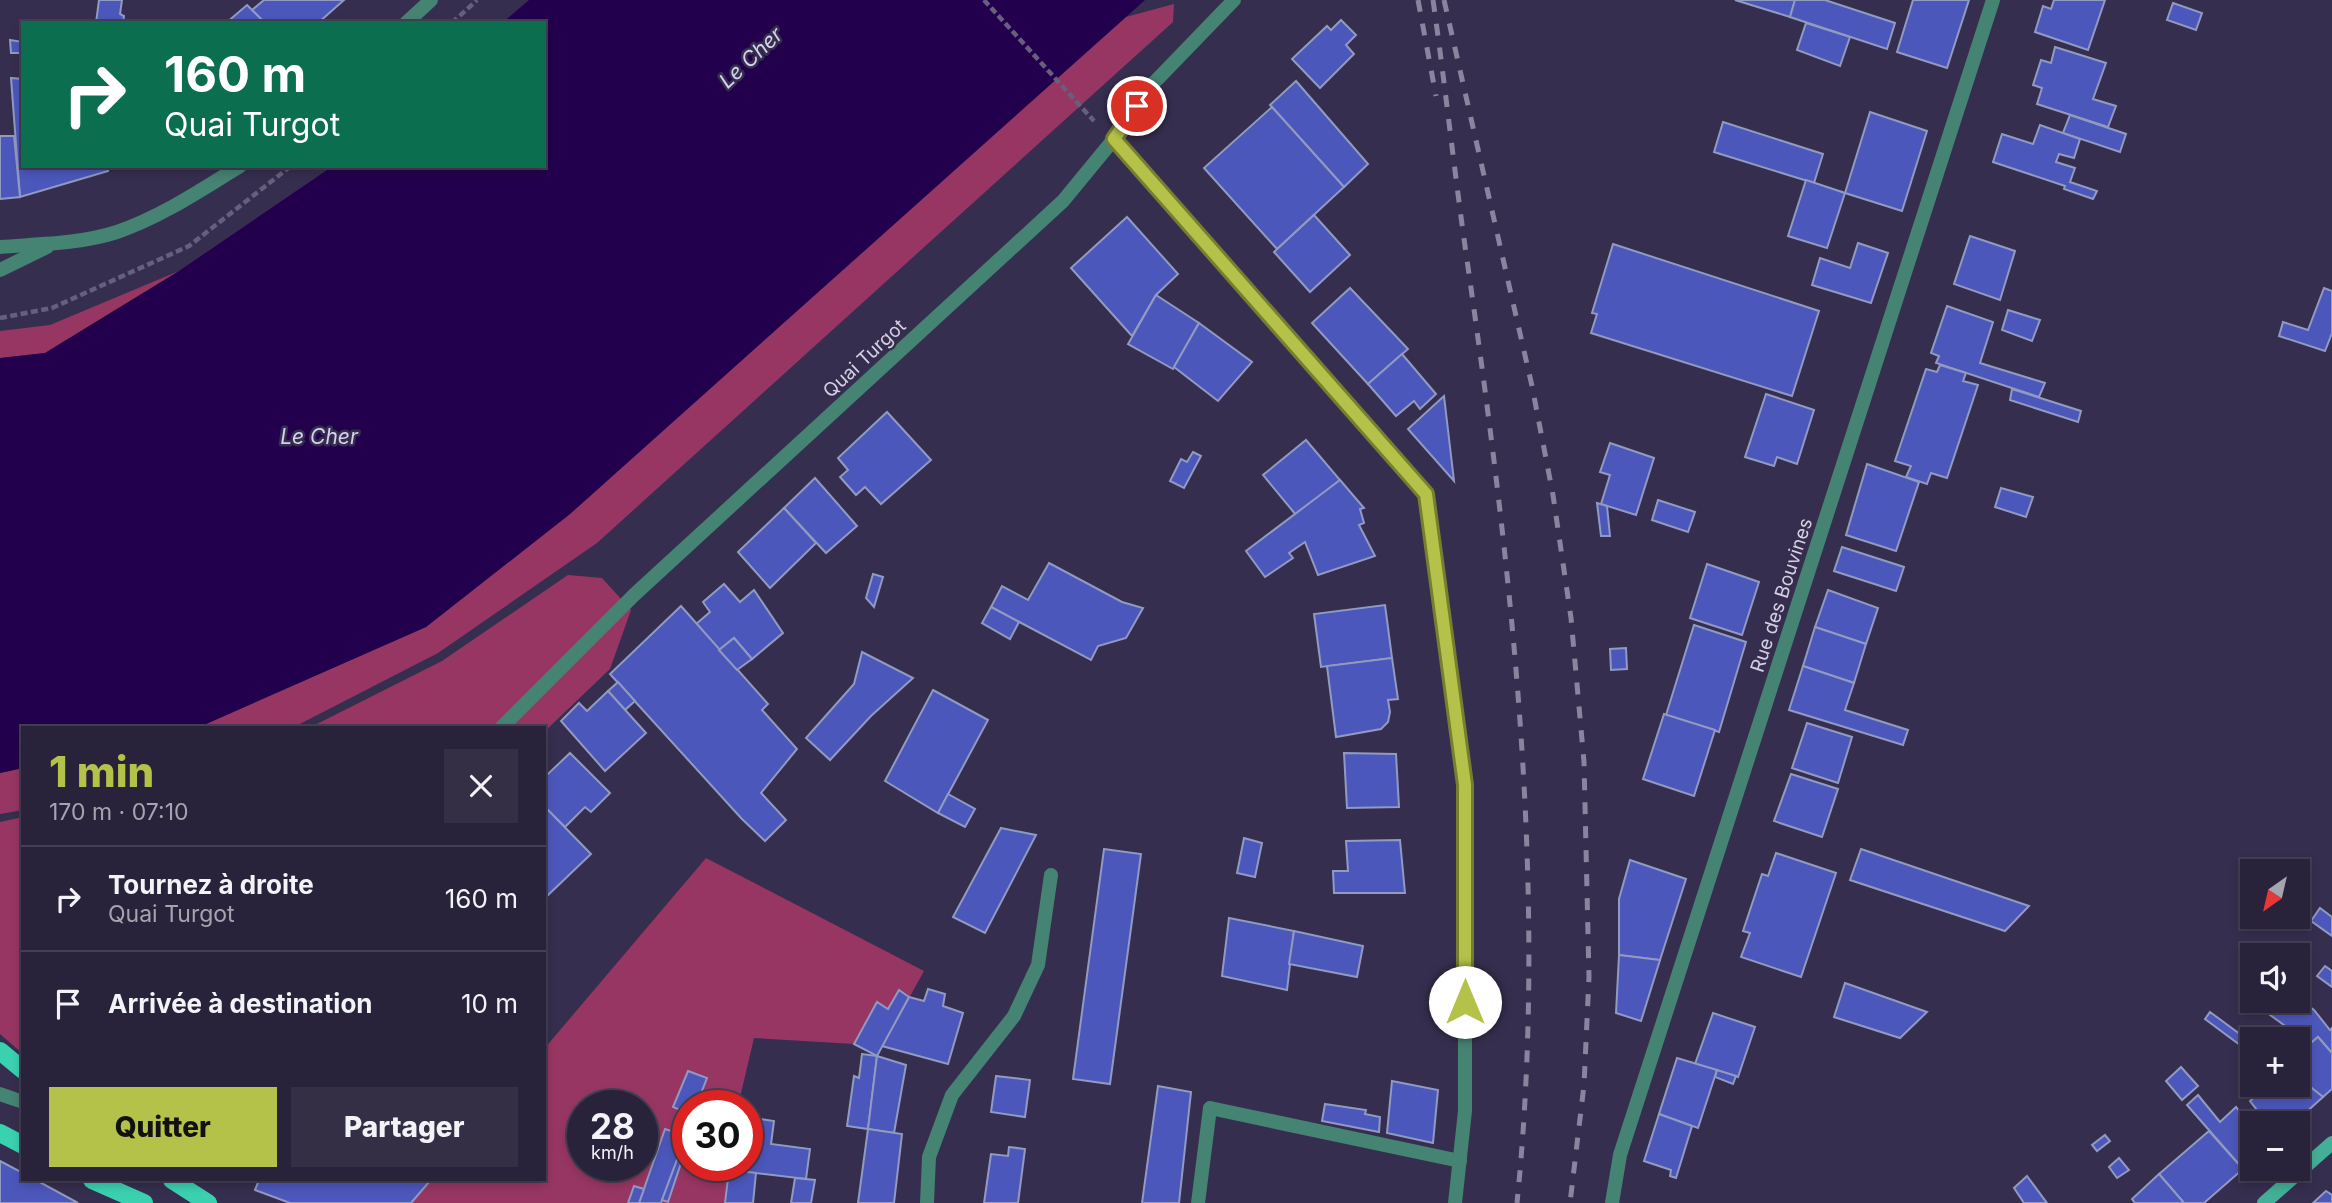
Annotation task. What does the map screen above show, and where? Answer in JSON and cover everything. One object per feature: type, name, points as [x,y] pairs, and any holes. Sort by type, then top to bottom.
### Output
[{"type":"main road","points":[[0,1051],[21,1068]]},
{"type":"main road","points":[[0,1133],[21,1143]]},
{"type":"main road","points":[[2264,1203],[2332,1143]]},
{"type":"main road","points":[[94,1181],[144,1203]]},
{"type":"main road","points":[[174,1181],[208,1203]]},
{"type":"street","points":[[408,21],[431,0]]},
{"type":"street","name":"Quai Turgot","points":[[503,726],[634,595],[1063,201],[1114,139],[1147,90],[1234,0]]},
{"type":"street","name":"Rue des Bouvines","points":[[1612,1203],[1624,1141],[1993,0]]},
{"type":"street","points":[[1114,139],[1426,494],[1465,785],[1465,1111],[1455,1203]]},
{"type":"street","points":[[0,247],[54,243],[116,232],[173,207],[237,168]]},
{"type":"street","points":[[0,270],[54,243]]},
{"type":"street","points":[[927,1203],[929,1157],[952,1095],[1014,1016],[1038,965],[1051,875]]},
{"type":"street","points":[[0,1094],[21,1101]]},
{"type":"street","points":[[1198,1203],[1210,1108],[1460,1161]]},
{"type":"path","points":[[454,21],[477,0]]},
{"type":"path","points":[[984,0],[1088,116]]},
{"type":"path","points":[[0,317],[52,308],[189,246],[288,168]]},
{"type":"shaded area","points":[[1174,4],[1173,22],[597,543],[438,653],[296,726],[202,726],[426,627],[570,514],[1126,17]]},
{"type":"shaded area","points":[[179,271],[45,353],[0,358],[0,331],[50,325]]},
{"type":"shaded area","points":[[568,575],[602,578],[631,610],[610,669],[546,730],[546,726],[313,726],[442,661]]},
{"type":"shaded area","points":[[21,768],[21,810],[0,814],[0,773]]},
{"type":"shaded area","points":[[21,817],[21,1052],[0,1034],[0,822]]},
{"type":"shaded area","points":[[706,858],[924,971],[877,1056],[854,1044],[754,1038],[742,1090],[672,1090],[672,1181],[728,1181],[725,1203],[411,1203],[431,1181],[546,1181],[546,1047]]},
{"type":"water","name":"Le Cher","points":[[529,0],[1145,0],[570,514],[426,627],[202,726],[21,726],[21,768],[0,773],[0,358],[45,353],[179,271],[330,168],[546,168],[546,21],[504,21]]},
{"type":"building","points":[[99,0],[122,0],[120,14],[124,16],[123,21],[96,21]]},
{"type":"building","points":[[264,0],[344,0],[320,21],[263,21],[252,10]]},
{"type":"building","points":[[1735,0],[1795,0],[1790,17]]},
{"type":"building","points":[[1795,0],[1825,0],[1895,23],[1887,49],[1790,17]]},
{"type":"building","points":[[1913,0],[1969,0],[1947,68],[1897,52]]},
{"type":"building","points":[[2054,0],[2105,0],[2088,50],[2035,32],[2043,6],[2051,9]]},
{"type":"building","points":[[2173,3],[2202,13],[2196,30],[2167,20]]},
{"type":"building","points":[[247,5],[263,21],[228,21]]},
{"type":"building","points":[[1341,20],[1356,35],[1346,45],[1354,54],[1320,88],[1292,59],[1327,26],[1331,30]]},
{"type":"building","points":[[1806,23],[1850,37],[1840,66],[1797,50]]},
{"type":"building","points":[[10,40],[21,42],[21,53],[11,53]]},
{"type":"building","points":[[2055,47],[2106,63],[2093,99],[2116,106],[2108,127],[2037,104],[2042,88],[2033,85],[2041,60],[2051,63]]},
{"type":"building","points":[[11,78],[21,79],[21,168],[107,168],[108,171],[20,197]]},
{"type":"building","points":[[1296,81],[1368,164],[1344,187],[1270,105]]},
{"type":"building","points":[[1272,107],[1344,187],[1277,249],[1204,168]]},
{"type":"building","points":[[1870,112],[1927,131],[1902,211],[1845,193]]},
{"type":"building","points":[[2070,115],[2126,134],[2120,152],[2063,133]]},
{"type":"building","points":[[1723,122],[1823,154],[1814,183],[1714,152]]},
{"type":"building","points":[[2040,125],[2080,139],[2074,158],[2059,154],[2056,162],[2075,168],[2070,182],[2097,191],[2093,199],[2064,189],[2065,186],[1993,162],[2002,134],[2033,144]]},
{"type":"building","points":[[0,136],[14,136],[20,197],[0,199]]},
{"type":"building","points":[[1806,180],[1845,193],[1827,248],[1788,236]]},
{"type":"building","points":[[1314,215],[1350,255],[1310,292],[1274,252]]},
{"type":"building","points":[[1127,217],[1178,274],[1156,295],[1132,336],[1071,268]]},
{"type":"building","points":[[1970,236],[2015,251],[2000,300],[1954,284]]},
{"type":"building","points":[[1858,243],[1888,253],[1871,303],[1812,285],[1820,258],[1850,268]]},
{"type":"building","points":[[1613,244],[1819,311],[1792,396],[1591,333],[1597,314],[1592,313]]},
{"type":"building","points":[[1350,288],[1408,349],[1368,384],[1312,323]]},
{"type":"building","points":[[2324,288],[2332,291],[2332,333],[2325,351],[2279,336],[2283,322],[2308,330]]},
{"type":"building","points":[[1156,295],[1199,323],[1173,369],[1128,344]]},
{"type":"building","points":[[1947,306],[1993,322],[1980,363],[2045,383],[2039,397],[1936,363],[1939,356],[1931,353]]},
{"type":"building","points":[[2008,310],[2040,320],[2032,341],[2002,330]]},
{"type":"building","points":[[1199,323],[1252,362],[1218,401],[1174,367]]},
{"type":"building","points":[[1402,354],[1436,394],[1420,409],[1414,401],[1396,416],[1368,384]]},
{"type":"building","points":[[1940,365],[1966,373],[1963,381],[1978,385],[1947,478],[1931,473],[1927,484],[1906,477],[1911,466],[1895,461],[1926,369],[1937,372]]},
{"type":"building","points":[[2012,389],[2081,411],[2078,422],[2010,400]]},
{"type":"building","points":[[1766,394],[1814,410],[1797,464],[1777,457],[1774,466],[1745,457]]},
{"type":"building","points":[[1444,396],[1454,481],[1408,429]]},
{"type":"building","points":[[887,412],[931,460],[881,504],[865,487],[856,495],[840,477],[848,470],[838,458]]},
{"type":"building","points":[[1306,440],[1340,480],[1296,515],[1263,475]]},
{"type":"building","points":[[1610,443],[1654,458],[1636,515],[1601,504],[1610,475],[1600,472]]},
{"type":"building","points":[[1193,452],[1201,456],[1184,488],[1170,481],[1181,459],[1187,462]]},
{"type":"building","points":[[1867,464],[1919,482],[1896,551],[1846,535]]},
{"type":"building","points":[[815,478],[857,526],[826,553],[784,508]]},
{"type":"building","points":[[1340,480],[1364,508],[1360,509],[1364,523],[1359,525],[1375,556],[1318,575],[1305,542],[1289,553],[1293,558],[1265,577],[1246,551]]},
{"type":"building","points":[[2001,488],[2033,497],[2026,517],[1995,507]]},
{"type":"building","points":[[1658,500],[1695,512],[1688,532],[1652,520]]},
{"type":"building","points":[[1597,503],[1607,506],[1610,536],[1601,536]]},
{"type":"building","points":[[784,508],[816,543],[770,588],[738,552]]},
{"type":"building","points":[[1842,547],[1904,567],[1896,591],[1834,571]]},
{"type":"building","points":[[1049,563],[1122,602],[1143,608],[1126,638],[1098,646],[1091,660],[991,607],[1002,586],[1028,600]]},
{"type":"building","points":[[1707,564],[1759,582],[1742,635],[1690,618]]},
{"type":"building","points":[[873,574],[883,577],[874,607],[866,598]]},
{"type":"building","points":[[724,584],[740,602],[754,590],[783,633],[752,659],[734,638],[719,650],[696,624],[710,612],[703,602]]},
{"type":"building","points":[[1828,590],[1878,608],[1866,644],[1815,627]]},
{"type":"building","points":[[1385,605],[1392,658],[1321,667],[1314,614]]},
{"type":"building","points":[[681,606],[768,704],[762,710],[797,749],[761,793],[786,820],[765,841],[610,674]]},
{"type":"building","points":[[991,607],[1019,622],[1010,639],[982,623]]},
{"type":"building","points":[[1694,625],[1746,642],[1719,732],[1666,715]]},
{"type":"building","points":[[1815,627],[1866,644],[1854,683],[1803,666]]},
{"type":"building","points":[[734,638],[752,659],[737,670],[719,650]]},
{"type":"building","points":[[1626,648],[1627,669],[1611,670],[1610,649]]},
{"type":"building","points":[[862,652],[913,678],[871,716],[830,760],[806,738],[854,684]]},
{"type":"building","points":[[1392,658],[1398,699],[1388,700],[1388,722],[1381,729],[1336,737],[1327,666]]},
{"type":"building","points":[[1803,666],[1854,683],[1845,710],[1908,730],[1903,745],[1789,710]]},
{"type":"building","points":[[618,682],[635,701],[625,710],[608,691]]},
{"type":"building","points":[[933,690],[988,720],[938,813],[885,781]]},
{"type":"building","points":[[608,691],[646,733],[605,771],[561,721],[579,703],[587,711]]},
{"type":"building","points":[[1664,714],[1715,730],[1694,796],[1643,779]]},
{"type":"building","points":[[1807,723],[1852,737],[1838,783],[1792,768]]},
{"type":"building","points":[[570,753],[610,793],[591,812],[585,807],[565,827],[546,808],[546,772],[548,774]]},
{"type":"building","points":[[1344,753],[1396,754],[1399,807],[1347,808]]},
{"type":"building","points":[[1791,774],[1838,789],[1822,837],[1774,821]]},
{"type":"building","points":[[948,794],[975,809],[965,827],[938,813]]},
{"type":"building","points":[[546,808],[591,854],[546,897]]},
{"type":"building","points":[[1001,828],[1036,835],[985,933],[953,917]]},
{"type":"building","points":[[1244,838],[1262,843],[1255,877],[1237,873]]},
{"type":"building","points":[[1400,840],[1405,893],[1334,893],[1333,871],[1348,871],[1346,841]]},
{"type":"building","points":[[1104,849],[1141,854],[1110,1084],[1073,1079]]},
{"type":"building","points":[[1861,849],[2029,906],[2005,931],[1850,880]]},
{"type":"building","points":[[1776,853],[1836,873],[1801,977],[1741,957],[1750,933],[1743,931],[1762,874],[1768,876]]},
{"type":"building","points":[[1630,860],[1686,879],[1660,960],[1619,955],[1619,899]]},
{"type":"building","points":[[2320,908],[2332,917],[2332,936],[2311,921]]},
{"type":"building","points":[[1229,918],[1294,931],[1287,990],[1222,976]]},
{"type":"building","points":[[1294,931],[1363,946],[1357,977],[1289,964]]},
{"type":"building","points":[[1619,955],[1660,960],[1641,1021],[1616,1013]]},
{"type":"building","points":[[2325,966],[2332,971],[2332,987],[2317,976]]},
{"type":"building","points":[[1845,983],[1927,1012],[1900,1038],[1834,1017]]},
{"type":"building","points":[[928,989],[945,994],[943,1006],[963,1013],[948,1064],[882,1046],[909,997],[924,1001]]},
{"type":"building","points":[[899,990],[909,997],[877,1056],[854,1044],[877,1002],[888,1009]]},
{"type":"building","points":[[2310,1007],[2330,1030],[2332,1028],[2332,1053],[2318,1037],[2310,1044],[2310,1027],[2287,1027],[2267,1013],[2310,1013]]},
{"type":"building","points":[[2210,1012],[2240,1034],[2240,1045],[2205,1019]]},
{"type":"building","points":[[1713,1013],[1755,1027],[1738,1077],[1695,1064]]},
{"type":"building","points":[[2318,1037],[2332,1053],[2332,1089],[2323,1097],[2310,1087],[2310,1044]]},
{"type":"building","points":[[862,1054],[877,1056],[868,1129],[847,1126],[854,1076],[859,1078]]},
{"type":"building","points":[[877,1056],[906,1065],[894,1133],[868,1129]]},
{"type":"building","points":[[1677,1058],[1717,1070],[1698,1128],[1659,1114]]},
{"type":"building","points":[[2181,1067],[2198,1086],[2182,1100],[2166,1081]]},
{"type":"building","points":[[1717,1070],[1736,1076],[1733,1084],[1715,1077]]},
{"type":"building","points":[[688,1071],[707,1078],[702,1090],[680,1090]]},
{"type":"building","points":[[996,1076],[1030,1080],[1025,1117],[991,1112]]},
{"type":"building","points":[[1392,1081],[1438,1090],[1433,1143],[1387,1133]]},
{"type":"building","points":[[1158,1086],[1191,1092],[1179,1203],[1142,1203]]},
{"type":"building","points":[[2310,1087],[2323,1097],[2307,1111],[2258,1111],[2250,1101],[2254,1097],[2310,1097]]},
{"type":"building","points":[[2198,1095],[2220,1122],[2236,1107],[2240,1112],[2240,1166],[2187,1105]]},
{"type":"building","points":[[1325,1104],[1366,1110],[1365,1114],[1380,1117],[1379,1132],[1322,1121]]},
{"type":"building","points":[[1659,1114],[1692,1126],[1676,1178],[1670,1176],[1671,1170],[1644,1161]]},
{"type":"building","points":[[763,1119],[774,1121],[771,1144],[810,1149],[806,1179],[763,1174]]},
{"type":"building","points":[[665,1129],[672,1131],[672,1174],[661,1203],[639,1203],[647,1181],[658,1181],[658,1149]]},
{"type":"building","points":[[868,1129],[902,1134],[894,1203],[858,1203]]},
{"type":"building","points":[[2209,1131],[2240,1166],[2240,1172],[2204,1203],[2184,1203],[2159,1174]]},
{"type":"building","points":[[2105,1135],[2110,1141],[2097,1151],[2092,1145]]},
{"type":"building","points":[[1009,1147],[1025,1149],[1018,1203],[984,1203],[991,1154],[1008,1156]]},
{"type":"building","points":[[2119,1158],[2129,1170],[2117,1178],[2109,1167]]},
{"type":"building","points":[[0,1161],[21,1172],[21,1181],[38,1181],[78,1203],[0,1203]]},
{"type":"building","points":[[672,1173],[672,1181],[675,1181],[668,1202],[662,1200]]},
{"type":"building","points":[[2159,1174],[2184,1203],[2135,1203],[2132,1199]]},
{"type":"building","points":[[2027,1176],[2047,1203],[2024,1203],[2014,1188]]},
{"type":"building","points":[[795,1178],[815,1180],[811,1203],[791,1203]]},
{"type":"building","points":[[259,1181],[430,1181],[411,1203],[290,1203],[255,1190]]},
{"type":"building","points":[[728,1181],[755,1181],[753,1203],[725,1203]]},
{"type":"building","points":[[634,1186],[644,1189],[639,1203],[628,1203]]},
{"type":"building","points":[[2326,1191],[2332,1195],[2332,1203],[2313,1203]]},
{"type":"railway","points":[[1418,0],[1436,96]]},
{"type":"railway","points":[[1433,0],[1497,489],[1520,726],[1527,845],[1529,965],[1526,1084],[1517,1203]]},
{"type":"railway","points":[[1444,0],[1532,386],[1553,495],[1571,618],[1584,762],[1589,977],[1584,1085],[1570,1203]]},
{"type":"route","points":[[1137,106],[1114,139],[1426,494],[1465,785],[1465,1002]]}]
